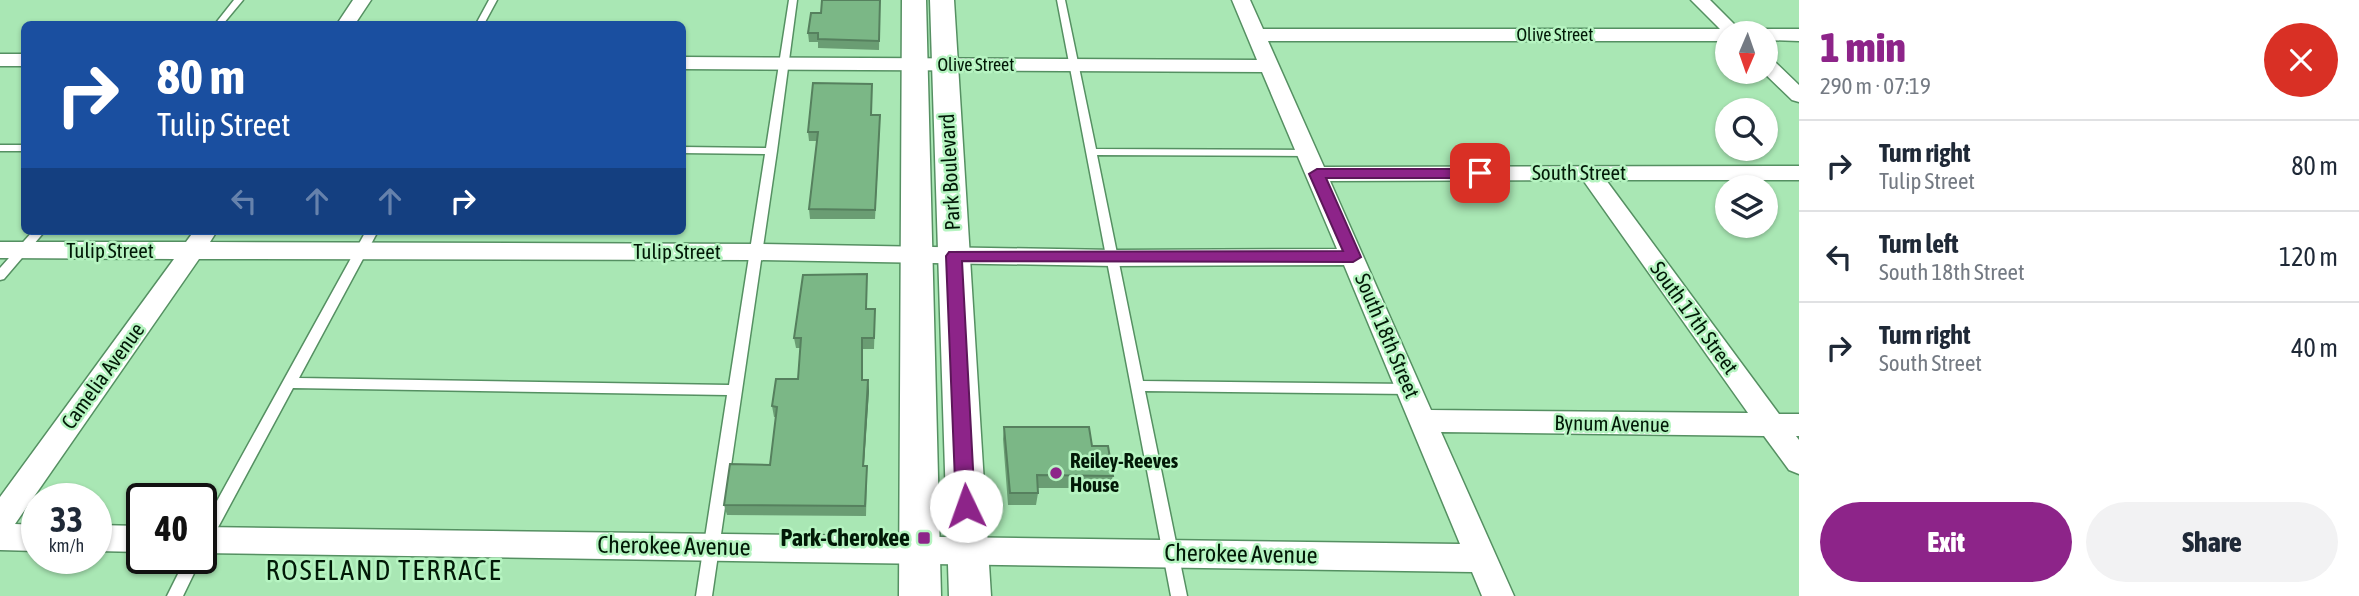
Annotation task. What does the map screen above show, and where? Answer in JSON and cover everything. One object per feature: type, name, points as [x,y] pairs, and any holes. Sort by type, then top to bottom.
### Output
[{"type":"street","points":[[348,21],[362,0]]},
{"type":"street","points":[[914,0],[930,65],[917,256],[920,596]]},
{"type":"street","name":"Park Boulevard","points":[[942,0],[930,65],[954,256],[970,596]]},
{"type":"street","name":"South 18th Street","points":[[1241,0],[1498,596]]},
{"type":"street","points":[[1700,0],[1722,21]]},
{"type":"street","name":"Olive Street","points":[[1257,35],[1715,35]]},
{"type":"street","points":[[1778,35],[1799,35]]},
{"type":"street","points":[[0,60],[21,60]]},
{"type":"street","name":"Olive Street","points":[[686,63],[1269,66]]},
{"type":"street","points":[[1778,76],[1799,96]]},
{"type":"street","name":"South Street","points":[[1312,163],[1589,173],[1799,173]]},
{"type":"street","name":"South 17th Street","points":[[1589,173],[1786,425],[1799,462]]},
{"type":"street","name":"Tulip Street","points":[[11,250],[199,241],[366,241],[917,256],[1353,257]]},
{"type":"street","name":"Camelia Avenue","points":[[0,521],[199,241]]},
{"type":"street","name":"Bynum Avenue","points":[[1424,421],[1786,425]]},
{"type":"street","points":[[0,537],[21,538]]},
{"type":"street","name":"Cherokee Avenue","points":[[217,546],[711,546],[1483,558]]},
{"type":"lane","points":[[222,21],[239,0]]},
{"type":"lane","points":[[482,21],[493,0]]},
{"type":"lane","points":[[704,596],[793,0]]},
{"type":"lane","points":[[1061,0],[1179,596]]},
{"type":"lane","points":[[0,148],[21,148]]},
{"type":"lane","points":[[686,150],[772,151]]},
{"type":"lane","points":[[1093,152],[1312,163]]},
{"type":"lane","points":[[0,276],[11,250],[33,235]]},
{"type":"lane","points":[[217,515],[366,241]]},
{"type":"lane","points":[[290,383],[735,390]]},
{"type":"lane","points":[[1138,386],[1410,389]]},
{"type":"lane","points":[[175,596],[186,574]]},
{"type":"building","points":[[822,0],[880,0],[879,41],[818,39],[818,33],[808,33],[811,13],[821,13]]},
{"type":"building","points":[[813,83],[872,84],[871,115],[880,115],[875,210],[809,209],[818,132],[808,132]]},
{"type":"building","points":[[867,274],[866,309],[875,309],[874,338],[862,338],[862,380],[868,380],[863,466],[867,466],[865,506],[724,505],[730,464],[770,465],[777,407],[772,406],[776,379],[798,379],[801,338],[794,338],[803,275]]},
{"type":"building","name":"Reiley-Reeves House","points":[[1004,427],[1089,427],[1092,446],[1108,446],[1113,476],[1037,475],[1038,493],[1010,493]]},
{"type":"place","name":"Reiley-Reeves House","points":[[1056,473]]},
{"type":"place","name":"Park-Cherokee","points":[[924,538]]},
{"type":"district","name":"ROSELAND TERRACE","points":[[384,570]]},
{"type":"route","points":[[966,506],[954,256],[1353,257],[1317,174],[1480,173]]}]
